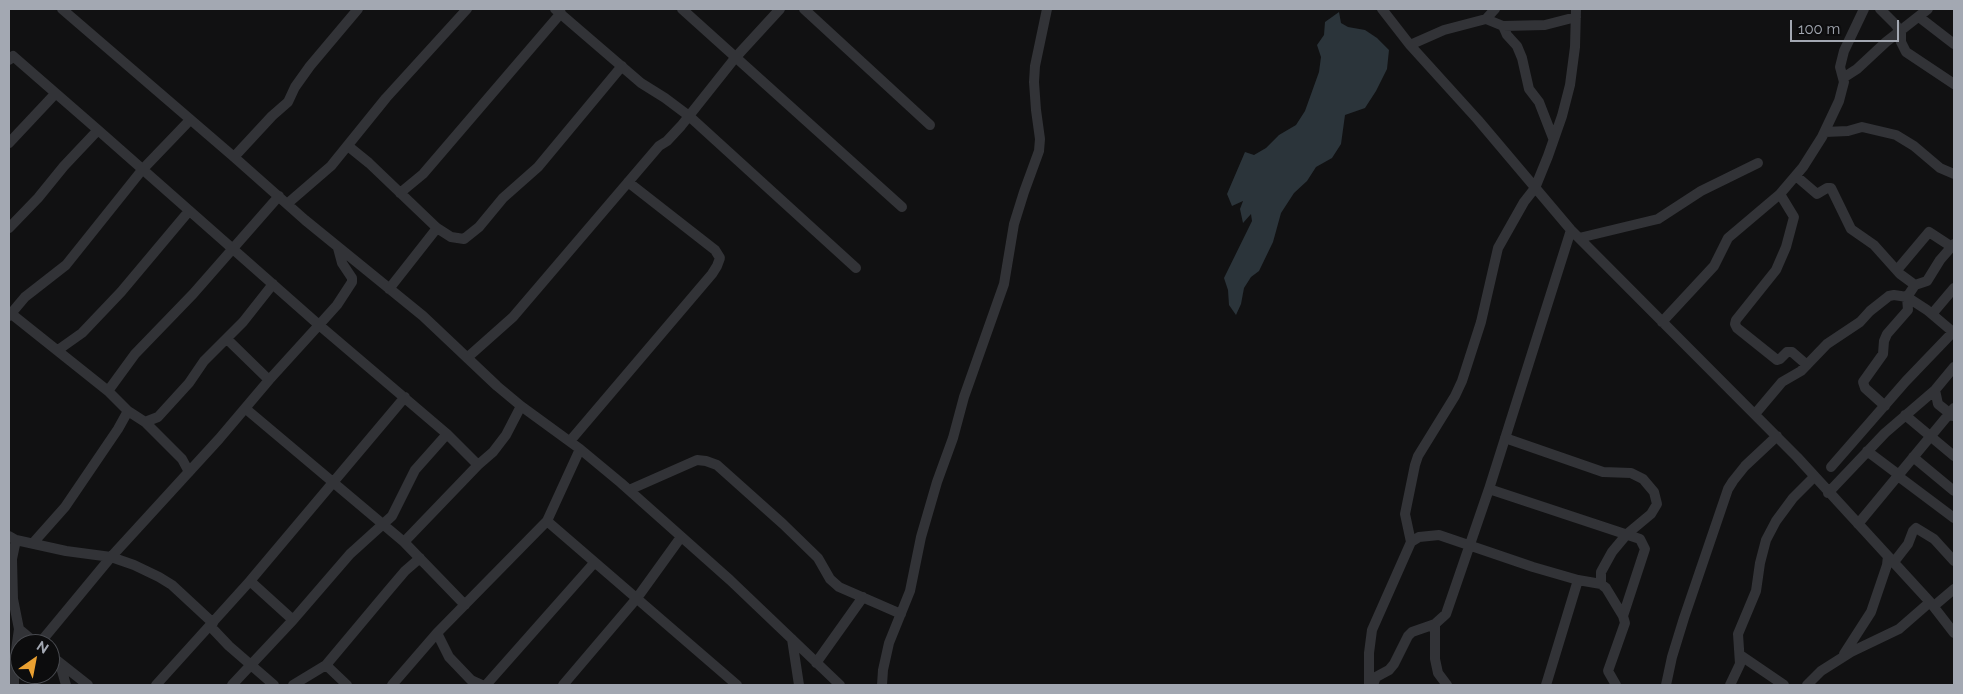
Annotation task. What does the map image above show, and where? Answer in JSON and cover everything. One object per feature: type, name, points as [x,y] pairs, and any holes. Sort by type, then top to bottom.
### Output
[{"type":"street","points":[[62,9],[338,248],[423,316],[497,386],[521,406],[570,441],[630,490],[840,685]]},
{"type":"street","points":[[234,157],[272,116],[288,102],[295,87],[310,66],[358,9]]},
{"type":"street","points":[[287,204],[331,166],[386,98],[467,9]]},
{"type":"street","points":[[682,9],[902,207]]},
{"type":"street","points":[[468,357],[513,317],[659,146],[667,141],[689,116],[735,58],[780,9]]},
{"type":"street","points":[[804,9],[930,125]]},
{"type":"street","points":[[882,685],[883,670],[890,643],[910,591],[921,537],[937,482],[953,438],[964,397],[1004,284],[1014,224],[1039,151],[1040,139],[1036,110],[1035,74],[1047,9]]},
{"type":"street","points":[[1382,9],[1410,45],[1478,120],[1575,234],[1777,436],[1932,604],[1954,633]]},
{"type":"street","points":[[1410,45],[1444,30],[1486,19],[1495,9]]},
{"type":"street","points":[[1662,322],[1714,266],[1728,238],[1780,194],[1803,167],[1825,132],[1839,101],[1844,82],[1840,67],[1844,51],[1864,9]]},
{"type":"street","points":[[1880,9],[1901,32],[1901,42],[1910,56],[1954,84]]},
{"type":"street","points":[[1843,78],[1857,69],[1886,42],[1928,9]]},
{"type":"street","points":[[400,193],[423,174],[558,11],[642,83],[689,116],[856,268]]},
{"type":"street","points":[[1411,542],[1405,514],[1418,456],[1455,396],[1462,380],[1481,322],[1493,266],[1503,237],[1535,188],[1562,116],[1570,85],[1575,47],[1576,13],[1545,25],[1503,26],[1486,19]]},
{"type":"street","points":[[1919,17],[1954,44]]},
{"type":"street","points":[[1503,26],[1520,52],[1529,89],[1540,102],[1553,138]]},
{"type":"street","points":[[10,56],[98,130],[319,325],[405,397],[447,434],[478,465]]},
{"type":"street","points":[[348,146],[370,163],[437,228],[451,237],[464,239],[479,226],[502,198],[538,167],[622,66]]},
{"type":"street","points":[[9,144],[55,94]]},
{"type":"street","points":[[189,472],[182,459],[146,422],[128,411],[108,391],[10,314],[33,290],[66,264],[142,170],[190,120]]},
{"type":"street","points":[[1825,132],[1848,131],[1862,127],[1896,135],[1914,146],[1940,168],[1954,174]]},
{"type":"street","points":[[9,228],[98,130]]},
{"type":"street","points":[[1575,234],[1658,218],[1701,191],[1758,163]]},
{"type":"street","points":[[1796,176],[1816,194],[1827,188],[1832,188],[1851,229],[1874,244],[1888,262],[1914,285]]},
{"type":"street","points":[[570,441],[712,274],[720,258],[715,250],[628,182]]},
{"type":"street","points":[[1780,194],[1794,217],[1788,240],[1776,270],[1736,320],[1735,324],[1736,328],[1777,360],[1790,352],[1807,365]]},
{"type":"street","points":[[108,391],[128,362],[193,294],[279,196]]},
{"type":"street","points":[[58,350],[82,333],[121,292],[188,211]]},
{"type":"street","points":[[389,289],[437,228]]},
{"type":"street","points":[[1885,406],[1865,388],[1863,383],[1883,354],[1884,341],[1887,334],[1908,310],[1907,296],[1914,285],[1927,281],[1940,260],[1953,245],[1928,232],[1896,270]]},
{"type":"street","points":[[1377,683],[1394,664],[1408,636],[1412,632],[1435,624],[1446,614],[1451,603],[1575,234]]},
{"type":"street","points":[[46,634],[111,557],[246,409],[269,380],[336,305],[352,282],[352,278],[342,263],[338,248]]},
{"type":"street","points":[[146,422],[158,417],[188,384],[204,361],[254,310],[273,284]]},
{"type":"street","points":[[1932,314],[1954,288]]},
{"type":"street","points":[[1755,414],[1782,382],[1801,371],[1832,341],[1853,328],[1889,296],[1907,296],[1953,331],[1922,367],[1906,381],[1831,467]]},
{"type":"street","points":[[227,339],[269,380]]},
{"type":"street","points":[[1828,493],[1867,450],[1936,390],[1954,367]]},
{"type":"street","points":[[1858,524],[1931,435],[1953,413],[1937,402],[1936,390]]},
{"type":"street","points":[[156,685],[250,581],[405,397]]},
{"type":"street","points":[[404,542],[478,465],[493,452],[506,435],[521,406]]},
{"type":"street","points":[[246,409],[404,542],[465,605]]},
{"type":"street","points":[[33,543],[65,507],[118,429],[128,411]]},
{"type":"street","points":[[1905,415],[1954,456]]},
{"type":"street","points":[[232,685],[293,620],[350,554],[392,516],[415,470],[447,434]]},
{"type":"street","points":[[1666,685],[1684,618],[1728,489],[1745,466],[1777,436]]},
{"type":"street","points":[[1505,438],[1603,472],[1630,473],[1643,479],[1654,492],[1657,504],[1651,514],[1627,534],[1604,565],[1600,579],[1601,584]]},
{"type":"street","points":[[392,685],[437,633],[547,521],[580,449]]},
{"type":"street","points":[[1867,450],[1954,518]]},
{"type":"street","points":[[1913,457],[1954,491]]},
{"type":"street","points":[[630,490],[697,460],[711,463],[783,524],[818,558],[830,578],[839,587],[901,614]]},
{"type":"street","points":[[1730,685],[1740,664],[1738,634],[1756,591],[1766,540],[1776,520],[1793,498],[1814,477]]},
{"type":"street","points":[[1489,489],[1640,539],[1645,549],[1623,616]]},
{"type":"street","points":[[547,521],[737,685]]},
{"type":"street","points":[[1842,658],[1871,612],[1887,565],[1910,541],[1913,530],[1916,528],[1934,539],[1954,561]]},
{"type":"street","points":[[1369,685],[1369,653],[1372,630],[1411,542],[1419,537],[1439,535],[1533,567],[1578,580],[1601,584],[1606,588],[1623,616],[1625,624],[1609,665],[1608,671],[1611,683]]},
{"type":"street","points":[[563,685],[637,598],[681,537]]},
{"type":"street","points":[[18,634],[19,629],[13,599],[10,559],[12,538],[66,551],[111,557],[159,577],[172,585],[251,665],[274,685]]},
{"type":"street","points":[[294,685],[326,665],[388,591],[420,558]]},
{"type":"street","points":[[437,633],[449,657],[471,680],[484,685],[594,562]]},
{"type":"street","points":[[1546,685],[1578,580]]},
{"type":"street","points":[[250,581],[293,620]]},
{"type":"street","points":[[1807,685],[1821,671],[1895,631],[1954,588]]},
{"type":"street","points":[[816,663],[863,597]]},
{"type":"street","points":[[1435,624],[1435,659],[1438,672],[1447,685]]},
{"type":"street","points":[[19,629],[25,634]]},
{"type":"street","points":[[792,639],[799,685]]},
{"type":"street","points":[[1740,654],[1784,685]]},
{"type":"street","points":[[60,663],[66,685]]},
{"type":"street","points":[[60,663],[88,685]]},
{"type":"street","points":[[326,665],[347,685]]},
{"type":"shaded area","points":[[1339,12],[1341,23],[1348,27],[1365,30],[1377,38],[1389,50],[1387,69],[1365,108],[1345,115],[1341,144],[1332,158],[1316,167],[1307,181],[1294,193],[1281,213],[1273,242],[1259,271],[1251,277],[1244,288],[1241,304],[1236,315],[1229,305],[1228,290],[1224,278],[1252,221],[1251,214],[1243,223],[1240,209],[1243,201],[1232,206],[1227,194],[1245,152],[1254,155],[1266,148],[1279,135],[1296,125],[1305,111],[1319,72],[1321,57],[1317,45],[1324,35],[1325,22]]}]
